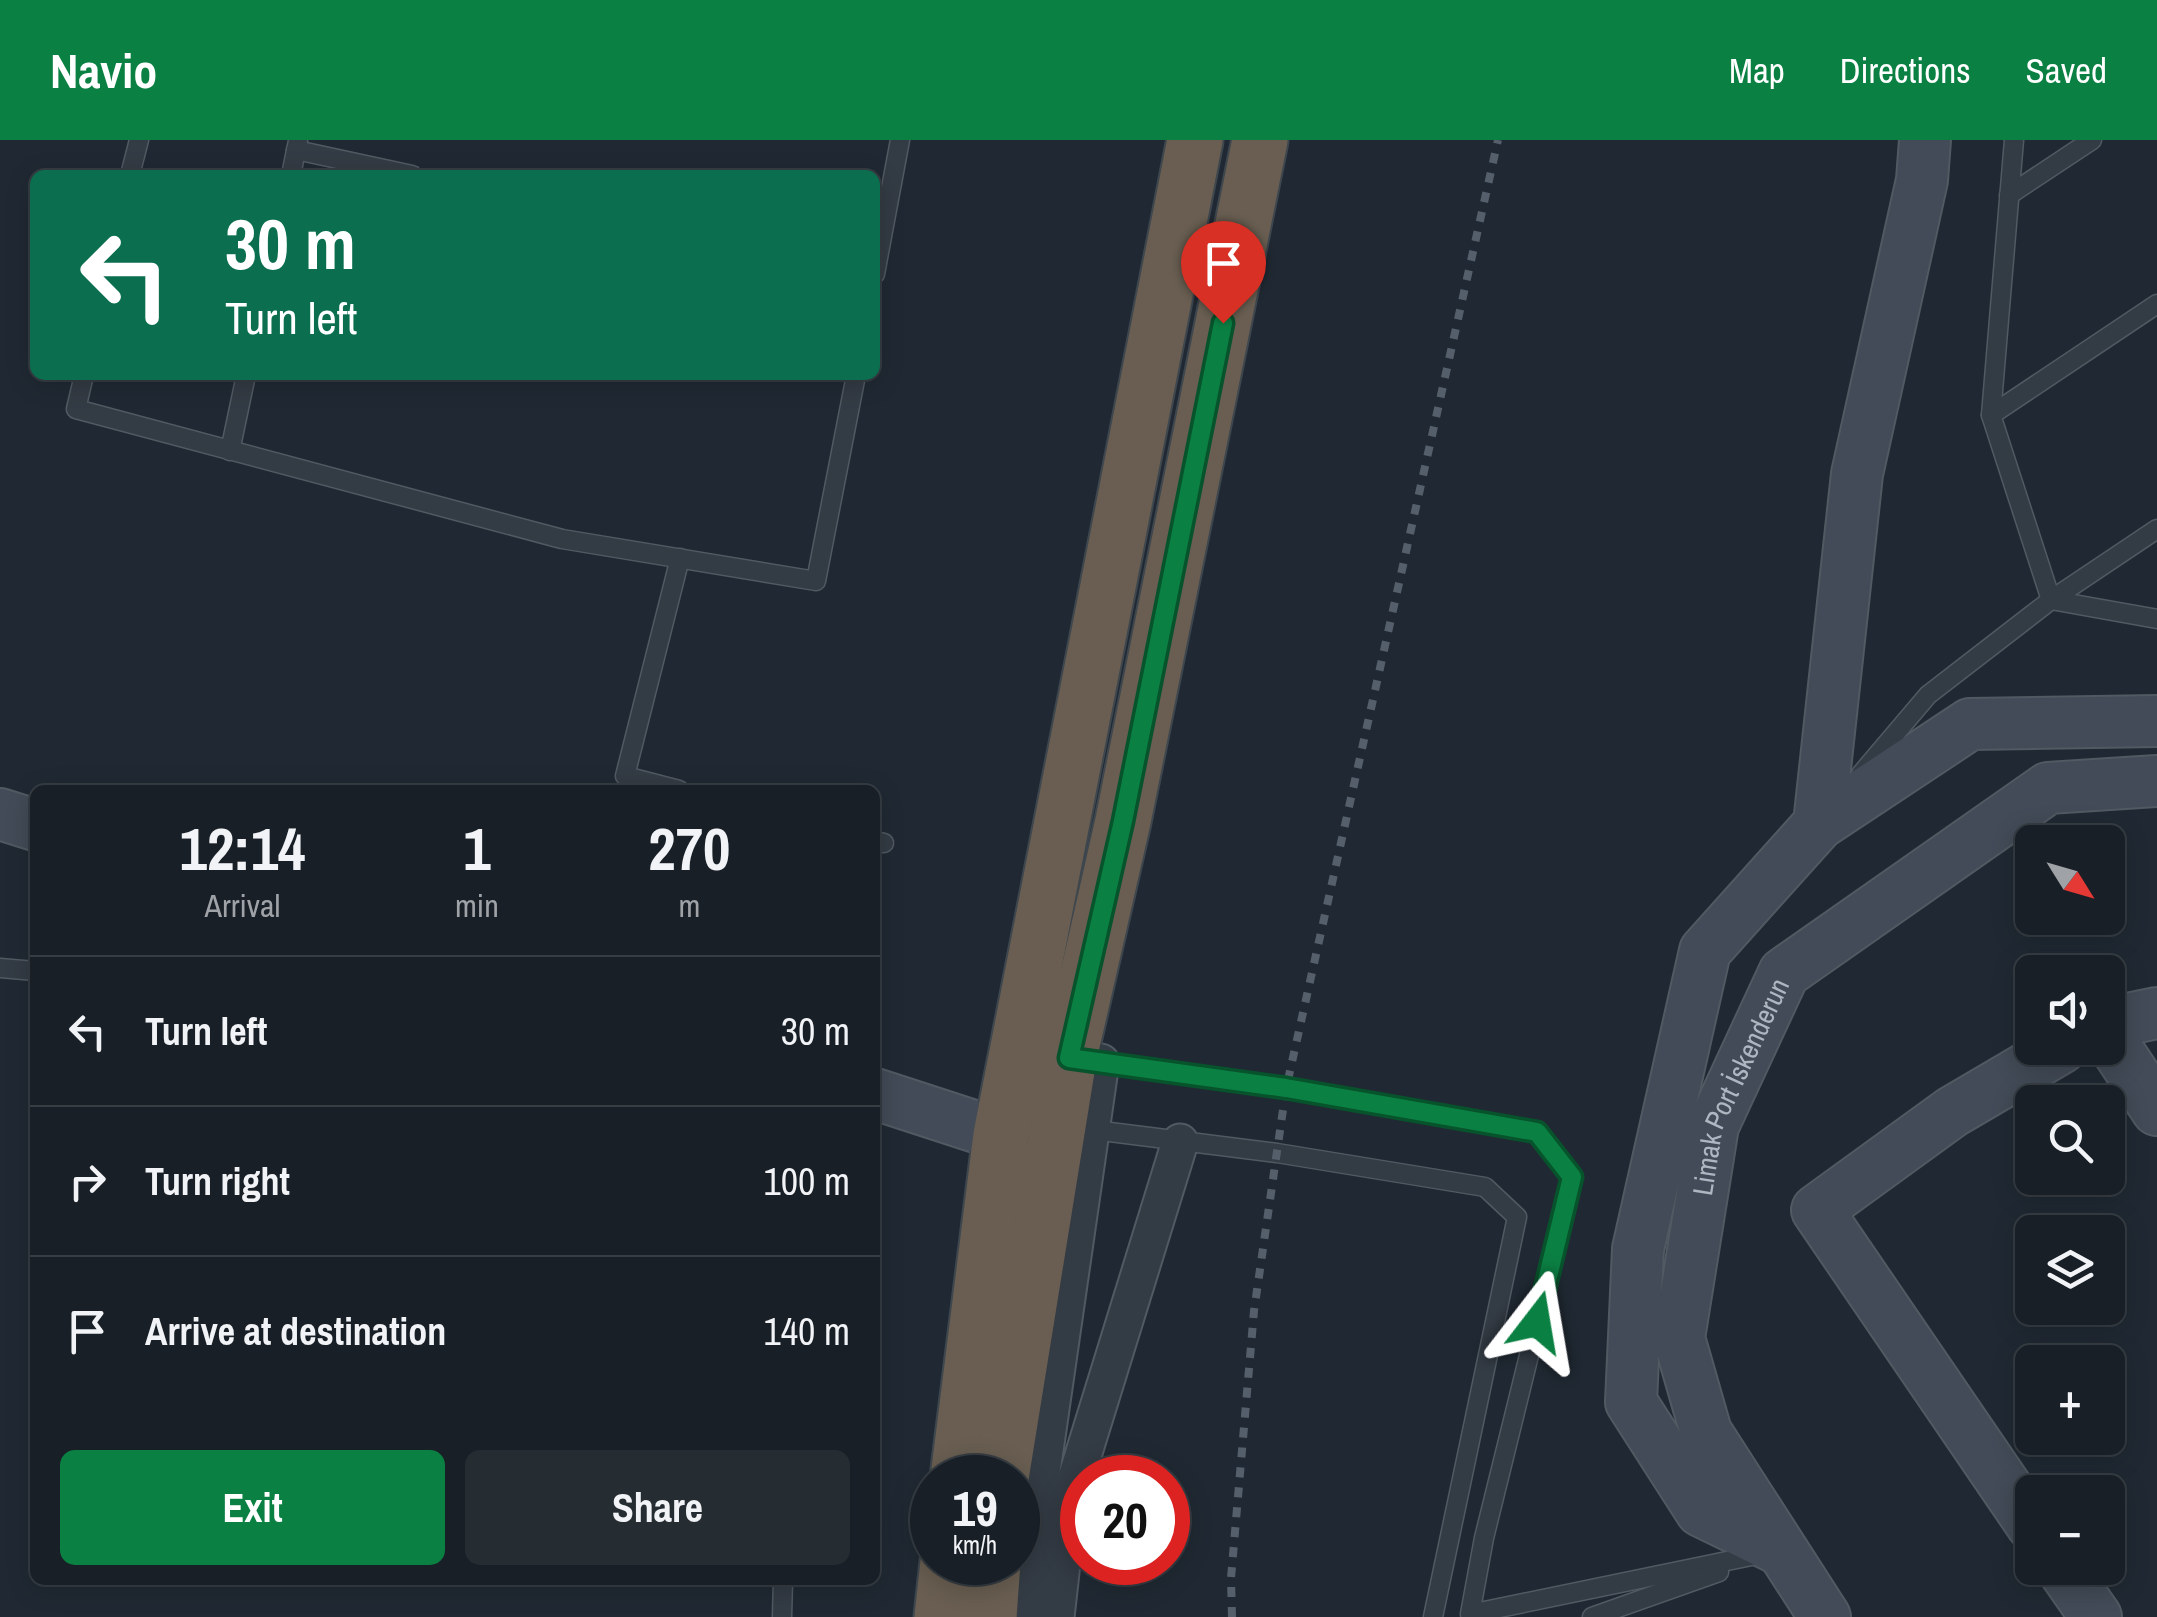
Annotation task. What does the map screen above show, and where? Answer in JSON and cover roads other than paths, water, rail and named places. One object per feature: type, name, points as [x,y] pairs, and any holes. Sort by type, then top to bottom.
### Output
[{"type":"highway","points":[[1004,1455],[1154,352],[1194,140]]},
{"type":"highway","points":[[964,1455],[1123,821],[1260,140]]},
{"type":"highway","points":[[1154,352],[1216,360]]},
{"type":"highway","points":[[942,1617],[945,1585]]},
{"type":"highway","points":[[989,1617],[991,1585]]},
{"type":"street","points":[[1819,824],[1857,474],[1922,180],[1925,140]]},
{"type":"street","name":"Limak Port İskenderun","points":[[1781,1550],[1701,1511],[1630,1402],[1638,1249],[1705,952],[1819,824],[1970,724],[2157,721]]},
{"type":"street","name":"Limak Port İskenderun","points":[[1825,1617],[1706,1432],[1679,1338],[1713,1126],[1784,973],[2048,788],[2157,780]]},
{"type":"street","points":[[0,814],[30,824]]},
{"type":"street","points":[[2125,1019],[2157,1012]]},
{"type":"street","points":[[2125,1062],[2157,1110]]},
{"type":"street","points":[[2015,1500],[1817,1210],[1952,1112],[2032,1065]]},
{"type":"street","points":[[880,1094],[1050,1108],[1034,1617]]},
{"type":"street","points":[[1056,1617],[1070,1501],[1180,1142]]},
{"type":"street","points":[[2074,1585],[2096,1617]]},
{"type":"lane","points":[[131,170],[138,140]]},
{"type":"lane","points":[[880,247],[900,140]]},
{"type":"lane","points":[[2014,140],[1992,415],[2051,600],[2157,620]]},
{"type":"lane","points":[[2010,195],[2092,140]]},
{"type":"lane","points":[[291,170],[297,145],[393,170]]},
{"type":"lane","points":[[1992,415],[2157,304]]},
{"type":"lane","points":[[83,380],[76,409],[562,539],[816,581],[855,380]]},
{"type":"lane","points":[[230,450],[245,380]]},
{"type":"lane","name":"Limak Port İskenderun","points":[[1819,824],[1928,696],[2051,600],[2157,529]]},
{"type":"lane","points":[[660,785],[625,776],[680,558]]},
{"type":"lane","points":[[0,968],[30,971]]},
{"type":"lane","points":[[1050,1108],[1286,1088],[1537,1132],[1572,1177],[1484,1538],[1470,1614],[1781,1550]]},
{"type":"lane","points":[[1050,1108],[1180,1142],[1277,1153],[1486,1188],[1517,1218],[1434,1617]]},
{"type":"lane","points":[[1592,1617],[1781,1550]]},
{"type":"lane","points":[[782,1617],[783,1585]]},
{"type":"railway","points":[[1232,1617],[1231,1578],[1254,1311],[1286,1089],[1498,140]]}]
